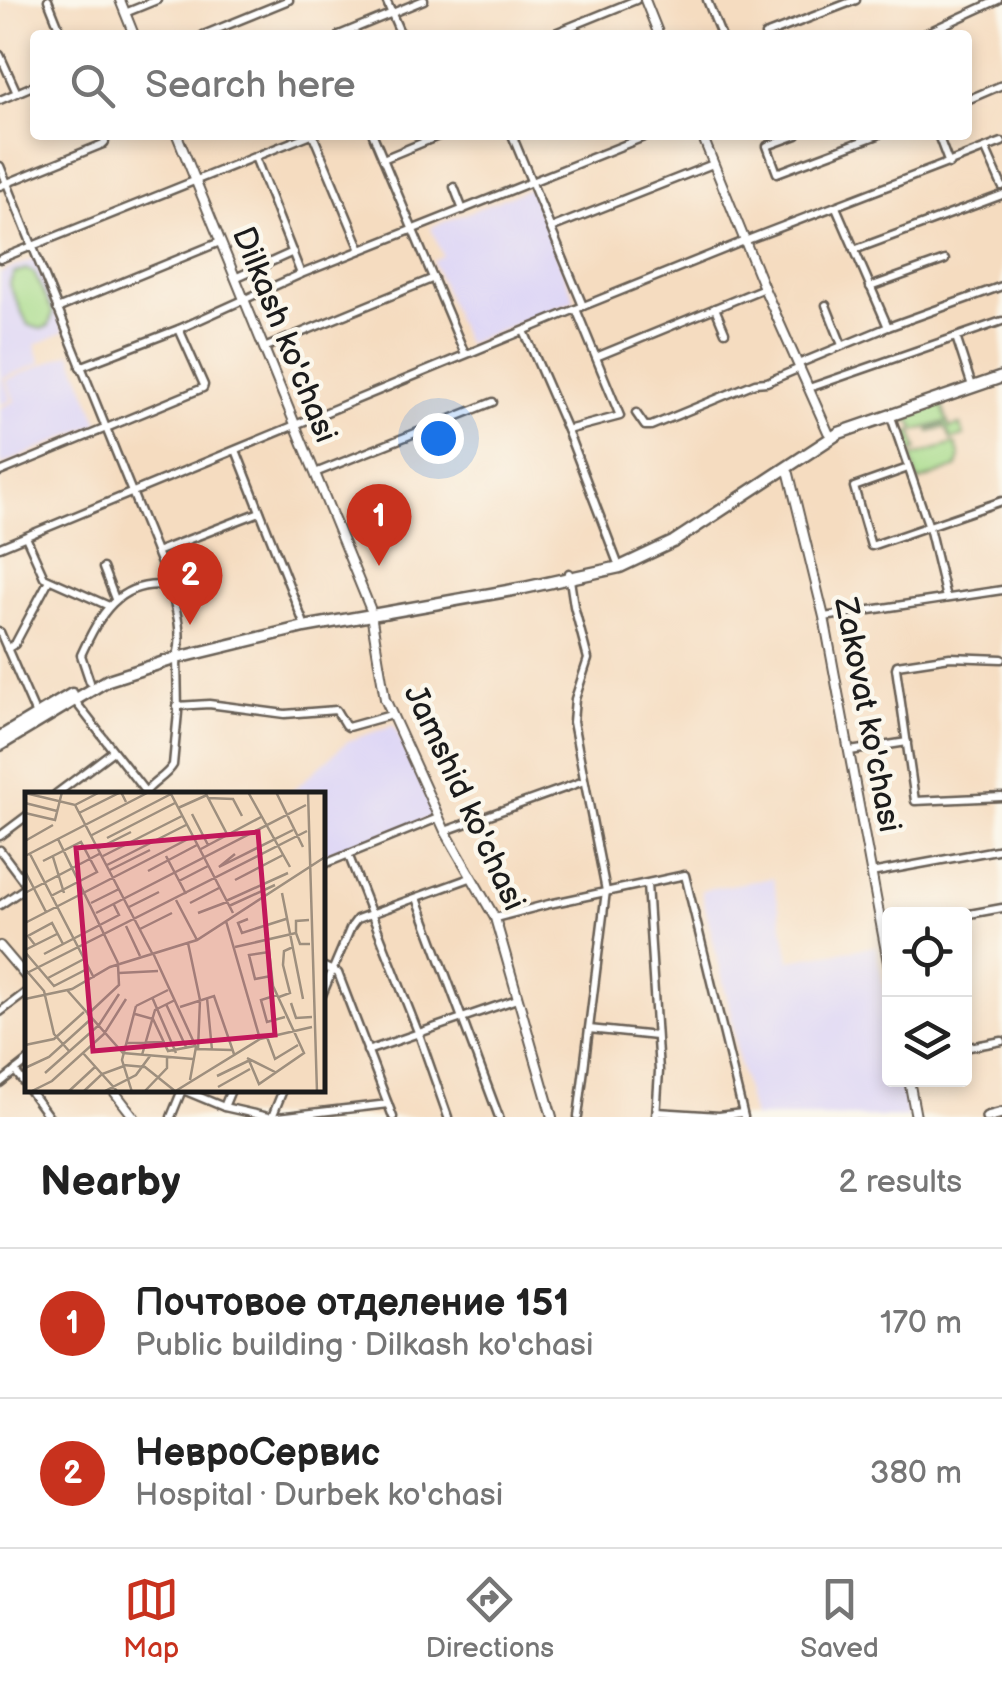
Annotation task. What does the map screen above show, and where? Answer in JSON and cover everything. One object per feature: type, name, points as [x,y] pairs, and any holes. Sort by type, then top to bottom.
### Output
[{"type":"main road","points":[[0,745],[90,682],[122,668],[303,624],[618,564],[670,536],[829,435],[1002,374]]},
{"type":"main road","points":[[0,737],[113,678],[178,655]]},
{"type":"main road","points":[[986,1117],[1002,1114]]},
{"type":"street","points":[[48,0],[60,30]]},
{"type":"street","points":[[120,0],[132,30]]},
{"type":"street","points":[[125,14],[157,0]]},
{"type":"street","points":[[215,30],[288,0]]},
{"type":"street","points":[[386,0],[399,30]]},
{"type":"street","points":[[351,30],[424,0]]},
{"type":"street","points":[[562,30],[636,0]]},
{"type":"street","points":[[644,0],[657,30]]},
{"type":"street","points":[[706,0],[719,30]]},
{"type":"street","points":[[776,30],[836,4],[856,0]]},
{"type":"street","points":[[933,30],[998,0]]},
{"type":"street","points":[[0,56],[16,93]]},
{"type":"street","points":[[972,98],[1002,85]]},
{"type":"street","points":[[0,100],[30,87]]},
{"type":"street","points":[[3,184],[100,140]]},
{"type":"street","name":"Dilkash ko'chasi","points":[[180,140],[370,611]]},
{"type":"street","points":[[0,259],[298,140]]},
{"type":"street","points":[[313,140],[362,250]]},
{"type":"street","points":[[375,140],[465,354]]},
{"type":"street","points":[[384,158],[429,140]]},
{"type":"street","points":[[514,140],[620,416],[566,430]]},
{"type":"street","points":[[80,367],[636,140]]},
{"type":"street","points":[[704,140],[829,435]]},
{"type":"street","points":[[783,140],[766,146],[777,173],[865,140]]},
{"type":"street","points":[[940,140],[949,164]]},
{"type":"street","points":[[0,547],[465,354],[1002,142]]},
{"type":"street","points":[[986,150],[1002,186]]},
{"type":"street","points":[[255,157],[301,274]]},
{"type":"street","points":[[551,228],[713,164]]},
{"type":"street","points":[[0,166],[3,184],[133,492],[178,617],[178,706],[173,765],[147,792]]},
{"type":"street","points":[[454,187],[463,210]]},
{"type":"street","points":[[854,250],[1002,195]]},
{"type":"street","points":[[836,207],[888,327]]},
{"type":"street","points":[[57,309],[220,242]]},
{"type":"street","points":[[234,278],[293,252]]},
{"type":"street","points":[[870,286],[945,260]]},
{"type":"street","points":[[264,348],[434,278]]},
{"type":"street","points":[[636,413],[645,426],[651,426],[755,383],[767,382],[842,344],[1002,286]]},
{"type":"street","points":[[596,357],[764,288]]},
{"type":"street","points":[[826,305],[842,344]]},
{"type":"street","points":[[715,308],[725,332]]},
{"type":"street","points":[[809,388],[1002,321]]},
{"type":"street","points":[[0,472],[204,388],[180,329]]},
{"type":"street","points":[[524,331],[618,564]]},
{"type":"street","points":[[956,337],[971,384]]},
{"type":"street","points":[[314,473],[493,402]]},
{"type":"street","points":[[889,412],[928,527],[946,598]]},
{"type":"street","points":[[236,450],[303,624]]},
{"type":"street","name":"Zakovat ko'chasi","points":[[783,466],[790,477],[824,617],[882,931]]},
{"type":"street","points":[[908,468],[854,487],[871,546],[1002,501]]},
{"type":"street","points":[[156,552],[260,512]]},
{"type":"street","points":[[26,537],[40,573],[49,580],[112,603]]},
{"type":"street","points":[[103,568],[112,603]]},
{"type":"street","points":[[570,576],[588,659],[573,722],[606,891],[578,1117]]},
{"type":"street","points":[[8,650],[15,644],[49,580]]},
{"type":"street","points":[[90,682],[81,656],[112,603],[143,587],[170,586]]},
{"type":"street","points":[[824,617],[1002,590]]},
{"type":"street","name":"Jamshid ko'chasi","points":[[370,611],[385,699],[445,832],[495,918],[552,1117]]},
{"type":"street","points":[[0,632],[38,718]]},
{"type":"street","points":[[1002,659],[950,658],[896,668],[917,802],[1002,797]]},
{"type":"street","points":[[0,667],[12,662]]},
{"type":"street","points":[[74,700],[145,792]]},
{"type":"street","points":[[178,706],[209,704],[286,714],[336,710],[348,727],[391,715]]},
{"type":"street","points":[[850,751],[907,742]]},
{"type":"street","points":[[59,792],[114,751]]},
{"type":"street","points":[[445,832],[584,782]]},
{"type":"street","points":[[0,836],[25,818]]},
{"type":"street","points":[[325,863],[438,818]]},
{"type":"street","points":[[0,850],[25,883]]},
{"type":"street","points":[[871,872],[1002,850]]},
{"type":"street","points":[[348,854],[448,1117]]},
{"type":"street","points":[[495,918],[686,874],[743,1115],[657,1114],[660,1071],[647,883]]},
{"type":"street","points":[[325,989],[354,922],[470,878]]},
{"type":"street","points":[[0,905],[25,887]]},
{"type":"street","points":[[416,898],[499,1117]]},
{"type":"street","points":[[972,914],[1002,908]]},
{"type":"street","points":[[0,946],[25,976]]},
{"type":"street","points":[[325,967],[338,973],[393,1117]]},
{"type":"street","points":[[0,1012],[25,993]]},
{"type":"street","points":[[367,1052],[517,999]]},
{"type":"street","points":[[589,1028],[656,1036]]},
{"type":"street","points":[[972,1046],[1002,1040]]},
{"type":"street","points":[[0,1082],[25,1063]]},
{"type":"street","points":[[15,1071],[25,1085]]},
{"type":"street","points":[[910,1087],[916,1117]]},
{"type":"street","points":[[30,1092],[49,1117]]},
{"type":"street","points":[[115,1092],[134,1117]]},
{"type":"street","points":[[171,1117],[182,1092]]},
{"type":"street","points":[[188,1092],[224,1107],[272,1117],[326,1114],[388,1104]]},
{"type":"street","points":[[224,1107],[230,1092]]},
{"type":"street","points":[[272,1117],[282,1092]]},
{"type":"shaded area","points":[[530,188],[575,300],[466,344],[433,261],[443,256],[431,227]]},
{"type":"shaded area","points":[[36,258],[64,332],[35,345],[41,363],[3,378],[12,400],[0,405],[0,273]]},
{"type":"shaded area","points":[[71,353],[99,423],[0,466],[0,408],[15,401],[6,380]]},
{"type":"shaded area","points":[[394,725],[436,816],[325,854],[325,792],[291,792],[348,741]]},
{"type":"shaded area","points":[[773,878],[790,960],[876,946],[882,979],[882,1087],[902,1087],[908,1117],[753,1117],[738,1059],[733,1014],[701,890]]},
{"type":"green space","points":[[26,269],[34,273],[53,313],[49,326],[41,329],[28,325],[9,285],[14,273]]},
{"type":"green space","points":[[941,403],[950,428],[960,425],[964,436],[951,440],[946,427],[930,432],[945,422],[915,431],[911,420],[901,423],[904,434],[912,432],[917,449],[909,453],[897,418]]},
{"type":"green space","points":[[953,444],[960,457],[957,467],[918,482],[911,457]]},
{"type":"place","name":"Почтовое отделение 151","points":[[379,566]]},
{"type":"place","name":"НевроСервис","points":[[190,625]]}]
